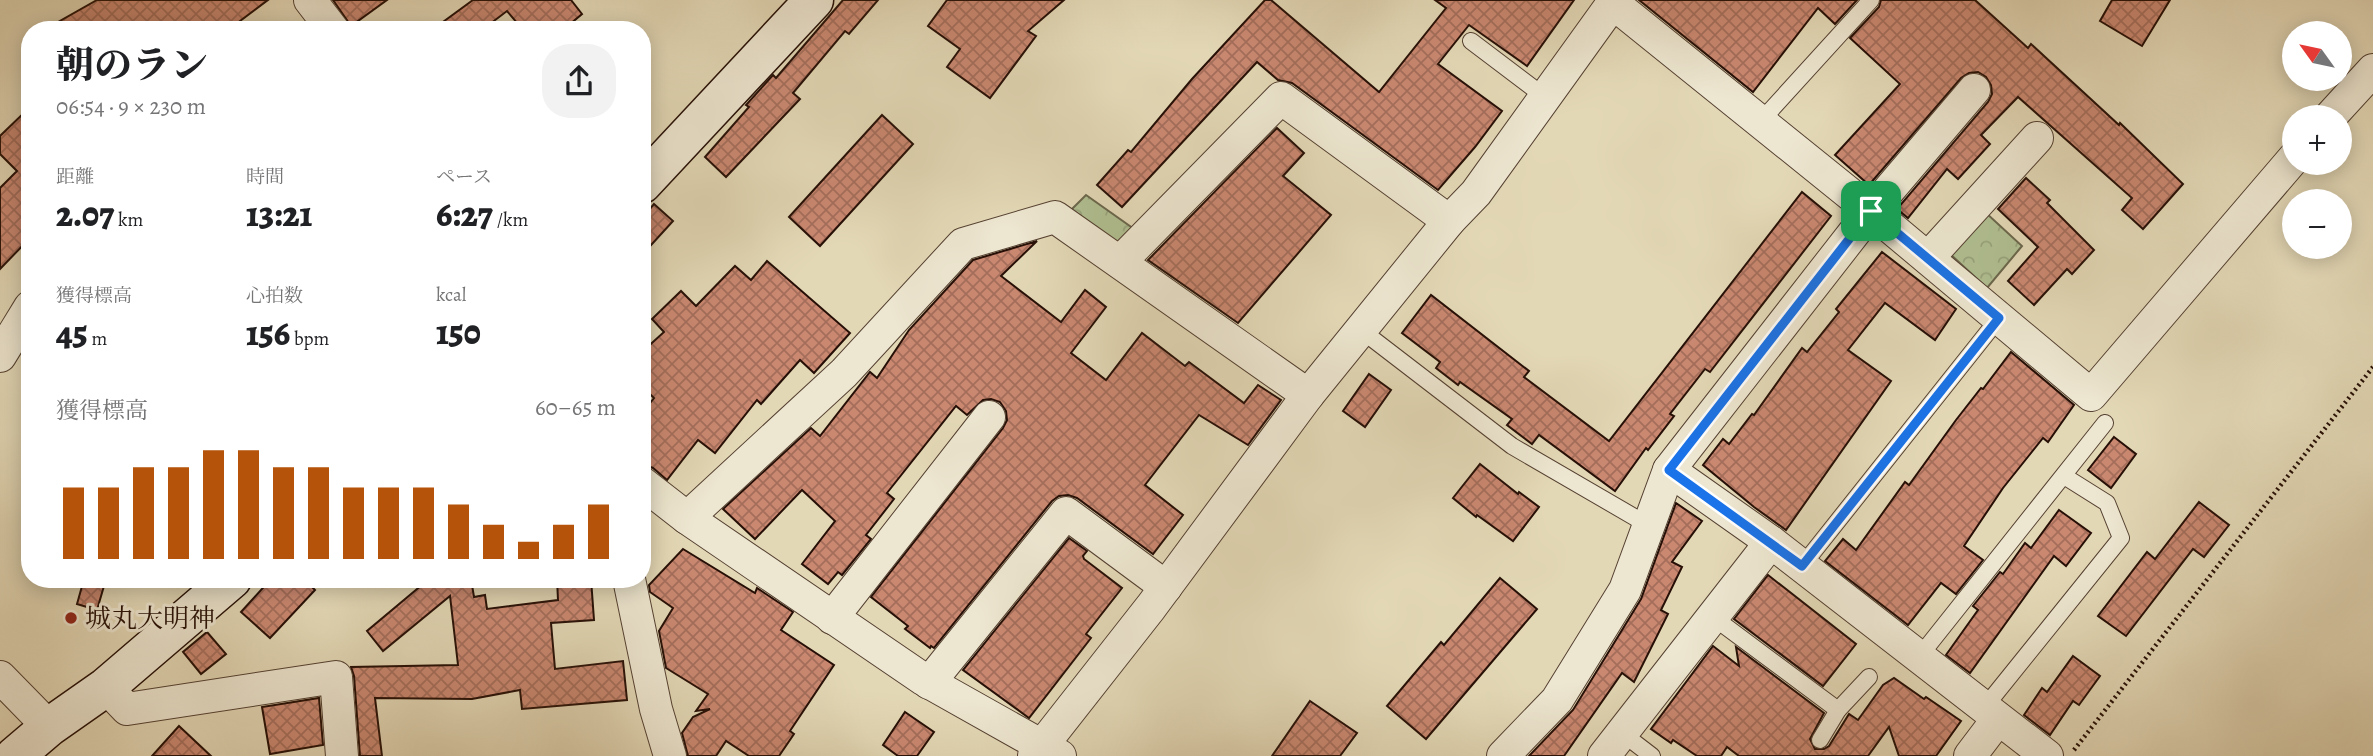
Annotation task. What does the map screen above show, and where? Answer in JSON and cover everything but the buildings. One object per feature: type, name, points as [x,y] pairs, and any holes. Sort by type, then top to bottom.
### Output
[{"type":"street","points":[[310,0],[326,21]]},
{"type":"street","points":[[651,174],[814,0]]},
{"type":"street","points":[[651,491],[832,618],[929,682],[1045,752],[1308,395],[1449,221],[1476,193],[1614,2],[1871,211],[2091,395],[2282,172]]},
{"type":"street","points":[[2341,105],[2373,70]]},
{"type":"street","points":[[1503,756],[1557,699],[1625,590],[1669,470],[1871,211],[1974,90]]},
{"type":"street","points":[[1120,262],[1282,98],[1449,221]]},
{"type":"street","points":[[1928,258],[2037,138]]},
{"type":"street","points":[[687,518],[844,373],[963,244],[1055,217],[1308,395]]},
{"type":"street","points":[[0,356],[21,322]]},
{"type":"street","points":[[832,618],[989,417]]},
{"type":"street","points":[[1669,470],[1771,542],[2047,756]]},
{"type":"street","points":[[929,682],[1066,513],[1166,587]]},
{"type":"street","points":[[1613,744],[1771,542]]},
{"type":"street","points":[[15,756],[49,727],[106,687],[222,588]]},
{"type":"street","points":[[631,588],[656,709],[670,756]]},
{"type":"street","points":[[0,677],[49,727]]},
{"type":"street","points":[[106,687],[127,709],[337,677],[342,756]]},
{"type":"street","points":[[1970,756],[1991,713]]},
{"type":"lane","points":[[1760,122],[1871,0]]},
{"type":"lane","points":[[1471,41],[1545,97]]},
{"type":"lane","points":[[1802,566],[1999,318]]},
{"type":"lane","points":[[1361,330],[1512,446],[1648,525]]},
{"type":"lane","points":[[1919,657],[2105,423]]},
{"type":"lane","points":[[1991,713],[2120,538],[2107,503],[2064,476]]},
{"type":"lane","points":[[1713,617],[1838,710]]},
{"type":"lane","points":[[1820,740],[1838,710],[1869,677]]},
{"type":"lane","points":[[1613,744],[1652,756]]},
{"type":"path","points":[[2069,756],[2373,367]]},
{"type":"green space","points":[[1086,195],[1134,229],[1119,249],[1070,211]]},
{"type":"green space","points":[[1985,212],[2022,246],[1987,288],[1949,253]]},
{"type":"place","name":"城丸大明神","points":[[71,618]]},
{"type":"route","points":[[1871,211],[1999,318],[1802,566],[1669,470],[1871,211]]}]
